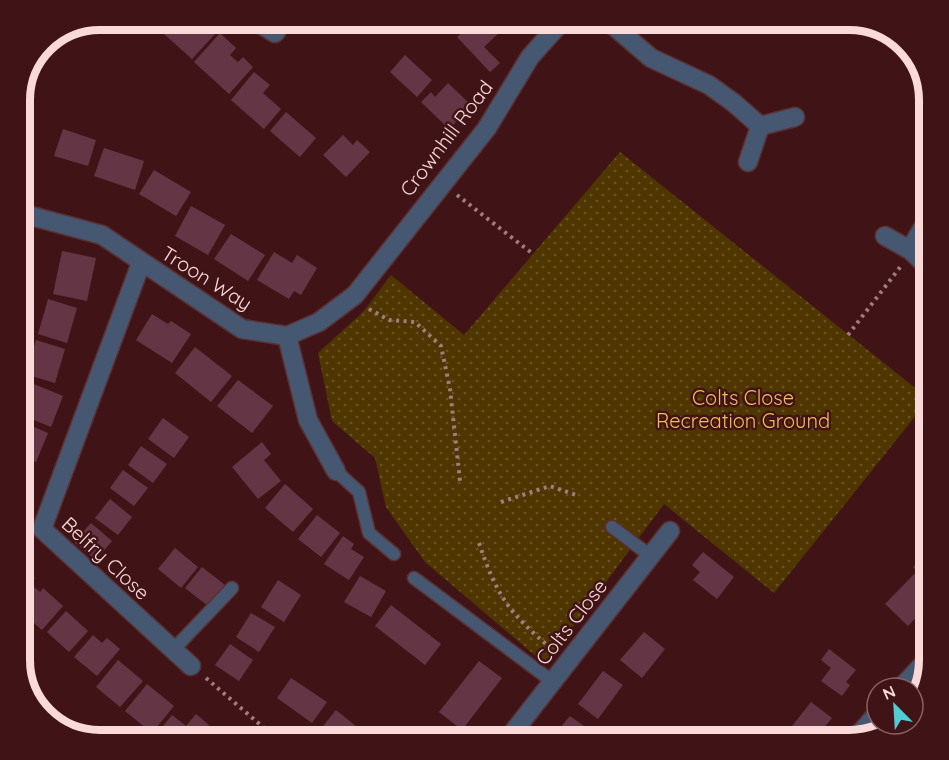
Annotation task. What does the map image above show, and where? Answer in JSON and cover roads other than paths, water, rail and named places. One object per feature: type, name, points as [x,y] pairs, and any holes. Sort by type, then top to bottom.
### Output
[{"type":"street","name":"Crownhill Road","points":[[287,336],[320,322],[355,295],[487,128],[530,57],[554,30]]},
{"type":"street","points":[[619,30],[651,58],[709,85],[760,126]]},
{"type":"street","points":[[760,126],[795,117]]},
{"type":"street","points":[[748,162],[760,126]]},
{"type":"street","name":"Troon Way","points":[[30,216],[102,234],[141,263],[242,329],[287,336]]},
{"type":"street","points":[[885,236],[910,250],[919,258]]},
{"type":"street","points":[[910,250],[919,236]]},
{"type":"street","name":"Belfry Close","points":[[141,263],[42,529],[191,666]]},
{"type":"street","points":[[287,336],[308,420],[336,471]]},
{"type":"street","name":"Colts Close","points":[[516,730],[670,531]]},
{"type":"lane","points":[[336,471],[359,492],[369,533],[394,554]]},
{"type":"lane","points":[[612,527],[652,557]]},
{"type":"lane","points":[[414,578],[553,682]]},
{"type":"lane","points":[[172,650],[232,588]]},
{"type":"park label","name":"Colts Close Recreation Ground","points":[[743,408]]}]
